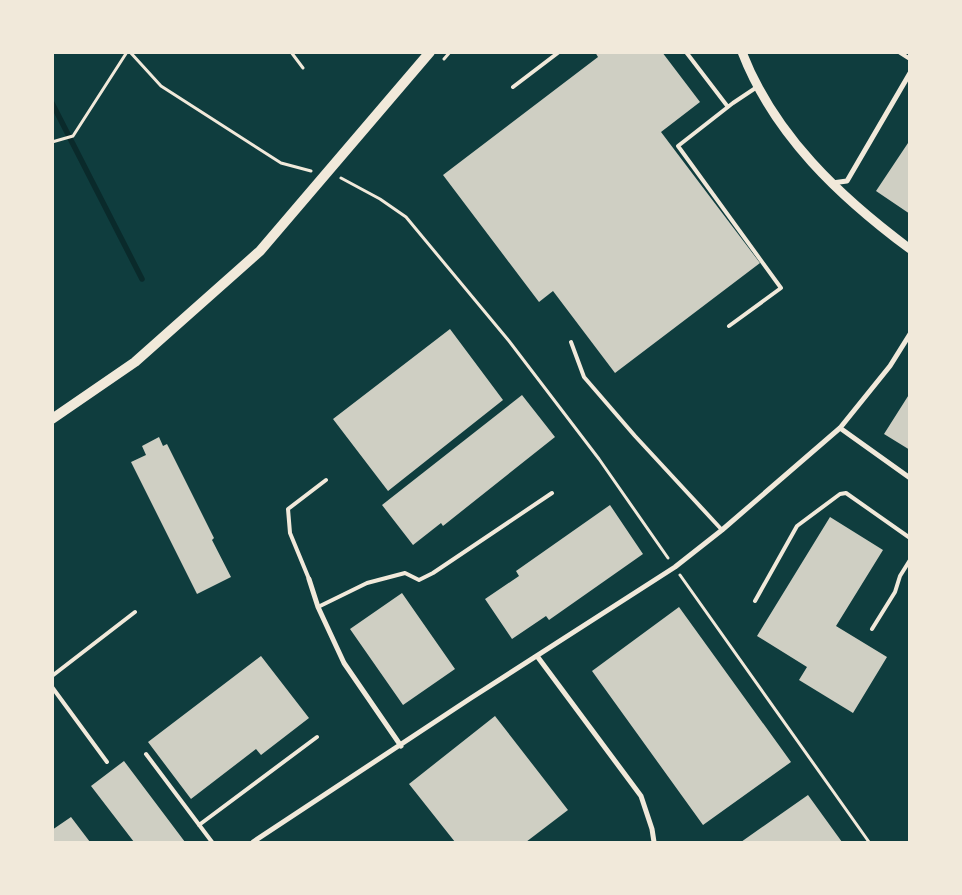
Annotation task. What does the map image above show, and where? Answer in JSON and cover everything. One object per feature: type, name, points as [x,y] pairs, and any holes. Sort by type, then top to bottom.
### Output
[{"type":"main road","points":[[52,419],[135,362],[260,251],[430,52]]},
{"type":"street","points":[[742,52],[757,87],[789,135],[832,183],[879,227],[910,250]]},
{"type":"street","points":[[832,183],[847,180],[910,73]]},
{"type":"street","points":[[253,842],[471,698],[675,567],[722,530],[840,428],[890,366],[910,334]]},
{"type":"street","points":[[840,428],[910,478]]},
{"type":"street","points":[[309,579],[318,607],[344,663],[400,746]]},
{"type":"street","points":[[537,656],[641,796],[652,829],[654,842]]},
{"type":"lane","points":[[513,87],[559,52]]},
{"type":"lane","points":[[686,52],[728,106]]},
{"type":"lane","points":[[899,52],[910,58]]},
{"type":"lane","points":[[729,326],[781,288],[678,146],[728,106],[757,87]]},
{"type":"lane","points":[[571,342],[584,377],[635,436],[722,530]]},
{"type":"lane","points":[[309,579],[290,533],[288,509],[326,480]]},
{"type":"lane","points":[[318,607],[366,583],[405,572],[419,580],[552,493]]},
{"type":"lane","points":[[755,600],[797,526],[840,494],[846,493],[910,538]]},
{"type":"lane","points":[[872,629],[895,592],[900,576],[910,560]]},
{"type":"lane","points":[[52,676],[136,612]]},
{"type":"lane","points":[[52,687],[107,762]]},
{"type":"lane","points":[[199,825],[317,737]]},
{"type":"lane","points":[[146,754],[212,842]]},
{"type":"path","points":[[52,142],[73,136],[128,52],[161,86],[281,163],[343,179],[406,216],[509,341],[599,459],[869,842]]},
{"type":"path","points":[[291,52],[303,68]]},
{"type":"building","points":[[595,52],[662,52],[700,102],[661,132],[760,263],[615,373],[553,291],[539,302],[443,175],[598,57]]},
{"type":"building","points":[[910,140],[910,214],[876,191]]},
{"type":"building","points":[[450,329],[503,400],[388,491],[333,419]]},
{"type":"building","points":[[910,393],[910,450],[884,434]]},
{"type":"building","points":[[522,395],[555,437],[443,526],[441,523],[413,545],[382,505]]},
{"type":"building","points":[[159,437],[163,446],[167,444],[214,538],[212,540],[231,577],[197,594],[131,462],[146,455],[142,446]]},
{"type":"building","points":[[610,505],[643,554],[549,620],[546,616],[512,639],[485,599],[519,576],[516,571]]},
{"type":"building","points":[[830,517],[883,550],[836,626],[887,657],[853,713],[799,680],[807,667],[757,636]]},
{"type":"building","points":[[402,593],[455,669],[403,705],[350,629]]},
{"type":"building","points":[[679,607],[791,762],[703,825],[592,671]]},
{"type":"building","points":[[261,656],[309,718],[261,755],[256,749],[191,799],[148,742]]},
{"type":"building","points":[[495,716],[568,810],[526,842],[455,842],[409,784]]},
{"type":"building","points":[[124,761],[185,842],[134,842],[91,786]]},
{"type":"building","points":[[808,795],[842,842],[741,842]]},
{"type":"building","points":[[71,817],[90,842],[52,842],[52,830]]},
{"type":"waterway","points":[[52,103],[142,279]]}]
